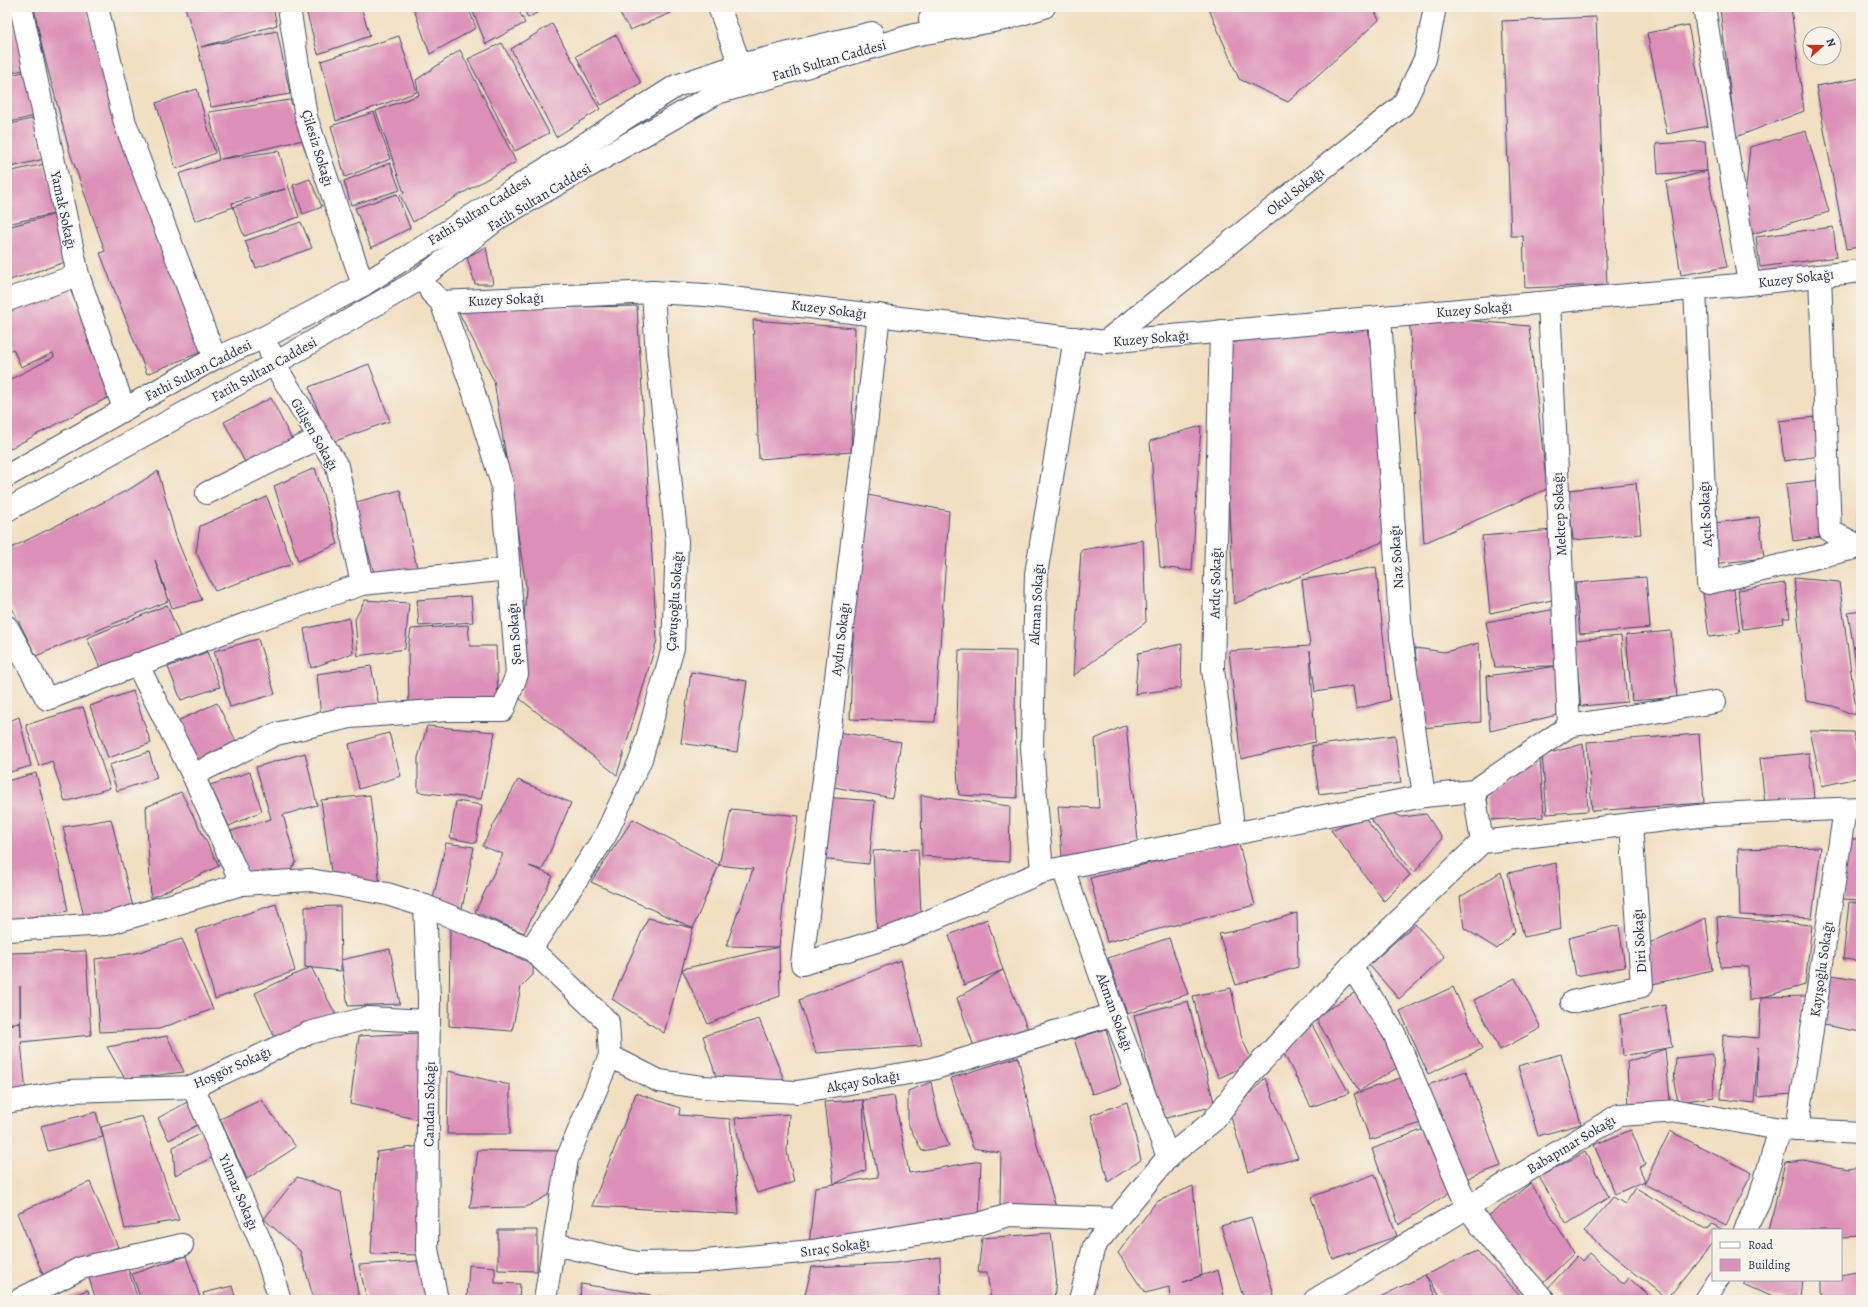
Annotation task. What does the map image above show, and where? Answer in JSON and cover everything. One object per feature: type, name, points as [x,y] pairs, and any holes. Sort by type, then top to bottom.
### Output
[{"type":"street","name":"Yamak Sokağı","points":[[21,7],[78,275],[124,408]]},
{"type":"street","points":[[97,7],[124,124],[215,358]]},
{"type":"street","name":"Çilesiz Sokağı","points":[[289,7],[306,118],[363,285]]},
{"type":"street","points":[[720,7],[740,65]]},
{"type":"street","name":"Fathi Sultan Caddesi","points":[[7,476],[124,408],[215,358],[264,337],[363,285],[676,86],[740,65],[973,7]]},
{"type":"street","name":"Fatih Sultan Caddesi","points":[[7,510],[274,364],[420,279],[500,217],[716,93],[914,35],[1005,19],[1044,7]]},
{"type":"street","name":"Okul Sokağı","points":[[1105,342],[1403,105],[1425,59],[1435,7]]},
{"type":"street","points":[[1704,7],[1749,284]]},
{"type":"street","name":"Şen Sokağı","points":[[193,775],[276,734],[350,717],[448,710],[503,710],[517,674],[502,484],[473,390],[441,302],[420,279],[405,257]]},
{"type":"street","name":"Kuzey Sokağı","points":[[441,302],[653,292],[706,295],[1105,342],[1549,303],[1749,284],[1861,271]]},
{"type":"street","points":[[7,300],[78,275]]},
{"type":"street","points":[[1820,276],[1830,531],[1860,547]]},
{"type":"street","name":"Açık Sokağı","points":[[1695,289],[1708,583],[1860,547]]},
{"type":"street","name":"Çavuşoğlu Sokağı","points":[[531,949],[605,836],[641,759],[673,648],[678,542],[657,356],[653,292]]},
{"type":"street","name":"Mektep Sokağı","points":[[1549,303],[1569,726]]},
{"type":"street","name":"Aydın Sokağı","points":[[879,315],[802,964],[899,934],[1042,872]]},
{"type":"street","name":"Naz Sokağı","points":[[1380,317],[1401,637],[1424,796]]},
{"type":"street","name":"Ardıç Sokağı","points":[[1221,331],[1213,669],[1234,834]]},
{"type":"street","name":"Gülşen Sokağı","points":[[264,337],[274,364],[337,466],[362,584]]},
{"type":"street","name":"Akman Sokağı","points":[[1042,872],[1032,748],[1036,574],[1074,338]]},
{"type":"street","points":[[207,493],[319,438]]},
{"type":"street","points":[[7,626],[47,699],[251,622],[362,584],[509,569]]},
{"type":"street","points":[[137,664],[193,775],[242,884]]},
{"type":"street","points":[[1042,872],[1424,796],[1474,791],[1569,726],[1715,702]]},
{"type":"street","points":[[1474,791],[1482,842]]},
{"type":"street","points":[[1080,1300],[1094,1246],[1168,1157],[1213,1121],[1247,1077],[1351,966],[1482,842],[1715,814],[1853,809]]},
{"type":"street","name":"Kayışoğlu Sokağı","points":[[1746,1229],[1760,1201],[1788,1129],[1853,809]]},
{"type":"street","name":"Diri Sokağı","points":[[1572,1002],[1642,986],[1631,824]]},
{"type":"street","name":"Akman Sokağı","points":[[1063,868],[1114,1014],[1168,1157]]},
{"type":"street","points":[[7,930],[107,924],[242,884],[310,880],[387,894],[425,906],[531,949],[608,1022],[610,1056],[568,1159],[545,1300]]},
{"type":"street","name":"Candan Sokağı","points":[[425,906],[430,1021],[427,1249],[437,1300]]},
{"type":"street","points":[[1351,966],[1394,1033],[1467,1206],[1497,1247],[1544,1300]]},
{"type":"street","name":"Akçay Sokağı","points":[[610,1056],[659,1081],[702,1087],[797,1092],[932,1069],[1114,1014]]},
{"type":"street","name":"Hoşgör Sokağı","points":[[7,1102],[70,1091],[193,1087],[309,1033],[367,1018],[430,1021]]},
{"type":"street","name":"Yılmaz Sokağı","points":[[193,1087],[266,1254],[280,1300]]},
{"type":"street","name":"Babapınar Sokağı","points":[[1315,1300],[1467,1206],[1619,1115],[1679,1111],[1788,1129],[1861,1133]]},
{"type":"street","name":"Sıraç Sokağı","points":[[554,1244],[637,1263],[695,1262],[812,1251],[979,1224],[1009,1215],[1116,1219]]},
{"type":"street","points":[[19,1300],[81,1268],[182,1245]]},
{"type":"street","points":[[1705,1300],[1717,1281]]},
{"type":"building","points":[[7,7],[10,7],[24,70],[7,73]]},
{"type":"building","points":[[86,7],[109,100],[208,349],[147,374],[100,253],[105,251],[70,153],[42,47],[34,8]]},
{"type":"building","points":[[185,7],[273,7],[277,25],[201,47],[277,31],[290,94],[211,107],[198,48]]},
{"type":"building","points":[[317,7],[361,7],[370,36],[318,54],[306,10]]},
{"type":"building","points":[[413,7],[468,7],[476,28],[430,54]]},
{"type":"building","points":[[471,7],[517,7],[525,23],[486,44]]},
{"type":"building","points":[[523,7],[547,7],[528,18]]},
{"type":"building","points":[[616,7],[669,7],[671,13],[630,30]]},
{"type":"building","points":[[1208,7],[1373,7],[1379,20],[1288,102],[1239,79]]},
{"type":"building","points":[[1739,7],[1791,7],[1804,111],[1736,137],[1720,9]]},
{"type":"building","points":[[1596,17],[1607,285],[1525,288],[1523,236],[1511,236],[1502,21]]},
{"type":"building","points":[[552,24],[600,109],[556,137],[511,49]]},
{"type":"building","points":[[1688,25],[1708,126],[1667,134],[1647,33]]},
{"type":"building","points":[[616,35],[641,83],[601,105],[576,56]]},
{"type":"building","points":[[399,36],[417,92],[336,121],[321,61]]},
{"type":"building","points":[[502,43],[549,133],[515,151],[468,59]]},
{"type":"building","points":[[460,50],[516,162],[413,222],[400,195],[404,193],[376,111],[419,95],[416,80]]},
{"type":"building","points":[[24,72],[34,116],[7,123],[7,76]]},
{"type":"building","points":[[1861,78],[1861,247],[1846,249],[1816,86]]},
{"type":"building","points":[[197,89],[215,153],[176,169],[156,103]]},
{"type":"building","points":[[290,100],[307,139],[221,159],[279,151],[299,217],[244,236],[233,207],[195,221],[179,174],[219,160],[209,112]],"holes":[[[285,189],[233,207],[232,203]]]},
{"type":"building","points":[[374,112],[390,159],[345,177],[331,126]]},
{"type":"building","points":[[35,118],[44,159],[7,168],[7,125]]},
{"type":"building","points":[[1806,131],[1829,212],[1741,237],[1750,147]]},
{"type":"building","points":[[1705,141],[1707,171],[1658,174],[1656,144]]},
{"type":"building","points":[[390,163],[400,190],[351,205],[344,181]]},
{"type":"building","points":[[45,164],[57,213],[7,224],[7,172]]},
{"type":"building","points":[[1707,171],[1727,267],[1681,275],[1666,182]]},
{"type":"building","points":[[310,179],[322,207],[303,214],[293,185]]},
{"type":"building","points":[[397,194],[410,228],[371,248],[355,208]]},
{"type":"building","points":[[57,214],[72,260],[7,281],[7,227]]},
{"type":"building","points":[[301,222],[312,248],[256,268],[245,241]]},
{"type":"building","points":[[1833,227],[1837,257],[1760,267],[1756,237]]},
{"type":"building","points":[[486,247],[493,284],[475,284],[467,257]]},
{"type":"building","points":[[68,285],[93,339],[87,341],[113,395],[7,450],[7,381],[54,357],[53,353],[21,367],[13,349],[7,352],[7,308]]},
{"type":"building","points":[[637,306],[657,640],[617,775],[520,699],[526,586],[494,381],[457,309]]},
{"type":"building","points":[[1409,315],[1529,326],[1547,489],[1424,543]]},
{"type":"building","points":[[1367,318],[1394,537],[1234,604],[1220,345]]},
{"type":"building","points":[[753,320],[855,328],[851,452],[759,459]]},
{"type":"building","points":[[369,364],[390,421],[330,443],[309,387]]},
{"type":"building","points":[[1858,395],[1861,395],[1861,419],[1860,419]]},
{"type":"building","points":[[271,398],[294,444],[248,468],[224,422]]},
{"type":"building","points":[[1815,417],[1820,456],[1784,461],[1779,421]]},
{"type":"building","points":[[1201,426],[1192,571],[1160,567],[1150,441]]},
{"type":"building","points":[[315,468],[338,544],[298,561],[274,486]]},
{"type":"building","points":[[158,471],[176,537],[202,600],[172,608],[155,560],[168,601],[36,656],[7,598],[7,550],[130,489]]},
{"type":"building","points":[[1820,480],[1828,536],[1793,541],[1786,484]]},
{"type":"building","points":[[1636,483],[1641,534],[1573,540],[1568,490]]},
{"type":"building","points":[[1859,488],[1861,488],[1861,534],[1858,534]]},
{"type":"building","points":[[400,490],[417,568],[376,579],[353,503]]},
{"type":"building","points":[[858,493],[949,511],[935,722],[850,719]]},
{"type":"building","points":[[267,497],[292,564],[215,591],[196,552],[200,526]]},
{"type":"building","points":[[1759,517],[1764,558],[1714,564],[1709,524]]},
{"type":"building","points":[[1553,530],[1557,599],[1490,613],[1482,536]]},
{"type":"building","points":[[1143,540],[1146,622],[1073,676],[1081,550]]},
{"type":"building","points":[[1376,567],[1390,700],[1356,709],[1353,686],[1315,692],[1310,651],[1315,742],[1241,759],[1229,651],[1310,646],[1302,580]]},
{"type":"building","points":[[1646,577],[1650,628],[1580,634],[1575,583]]},
{"type":"building","points":[[1794,578],[1839,582],[1856,710],[1854,715],[1833,706],[1806,701]]},
{"type":"building","points":[[1785,583],[1790,618],[1783,618],[1784,623],[1743,629],[1738,590]]},
{"type":"building","points":[[1734,589],[1740,633],[1709,637],[1703,593]]},
{"type":"building","points":[[471,596],[473,622],[419,626],[417,600]]},
{"type":"building","points":[[365,600],[409,603],[405,649],[358,656],[355,619]]},
{"type":"building","points":[[167,605],[180,637],[101,670],[87,638]]},
{"type":"building","points":[[1556,609],[1558,666],[1495,667],[1486,622]]},
{"type":"building","points":[[1861,611],[1861,676],[1858,676],[1848,613]]},
{"type":"building","points":[[349,618],[353,653],[311,668],[304,629]]},
{"type":"building","points":[[468,625],[470,646],[496,646],[498,703],[409,705],[408,648],[411,629]]},
{"type":"building","points":[[1671,631],[1677,697],[1632,701],[1626,635]]},
{"type":"building","points":[[1621,636],[1627,702],[1581,706],[1575,640]]},
{"type":"building","points":[[258,639],[275,694],[230,707],[214,651]]},
{"type":"building","points":[[1479,643],[1481,722],[1422,728],[1415,648],[1445,652]]},
{"type":"building","points":[[1182,644],[1181,688],[1135,694],[1138,653]]},
{"type":"building","points":[[959,650],[1016,651],[1015,711],[1017,798],[959,795],[956,759]]},
{"type":"building","points":[[207,652],[220,687],[181,700],[168,667]]},
{"type":"building","points":[[371,666],[380,711],[321,718],[317,674]]},
{"type":"building","points":[[1558,666],[1557,715],[1490,731],[1487,676]]},
{"type":"building","points":[[691,672],[747,681],[737,752],[681,743]]},
{"type":"building","points":[[133,691],[151,743],[108,758],[90,706]]},
{"type":"building","points":[[217,703],[241,751],[196,767],[173,723]]},
{"type":"building","points":[[83,707],[110,788],[65,802],[52,761],[39,766],[26,725]]},
{"type":"building","points":[[19,717],[31,766],[7,773],[7,722]]},
{"type":"building","points":[[1126,725],[1138,841],[1102,860],[1063,868],[1058,806],[1099,808],[1095,739]]},
{"type":"building","points":[[427,726],[495,732],[481,799],[418,792],[418,758]]},
{"type":"building","points":[[1810,731],[1853,732],[1861,768],[1861,777],[1822,786]]},
{"type":"building","points":[[838,732],[901,742],[892,798],[829,786]]},
{"type":"building","points":[[389,733],[401,776],[359,789],[349,744]]},
{"type":"building","points":[[1699,734],[1704,803],[1592,811],[1587,742]]},
{"type":"building","points":[[1395,735],[1401,783],[1319,794],[1312,746]]},
{"type":"building","points":[[1583,744],[1588,811],[1547,814],[1542,755]]},
{"type":"building","points":[[149,752],[157,778],[117,791],[109,765]]},
{"type":"building","points":[[305,753],[317,805],[283,815],[296,862],[289,872],[250,877],[231,831],[271,819],[256,767]]},
{"type":"building","points":[[1809,753],[1814,798],[1765,804],[1760,758]]},
{"type":"building","points":[[1540,759],[1544,817],[1489,820],[1487,795]]},
{"type":"building","points":[[250,772],[262,811],[229,826],[210,785]]},
{"type":"building","points":[[36,773],[59,865],[68,911],[7,921],[7,781]]},
{"type":"building","points":[[518,780],[571,803],[542,870],[529,866],[553,876],[524,933],[475,912],[503,854],[482,846]]},
{"type":"building","points":[[181,792],[219,866],[151,898],[146,807]]},
{"type":"building","points":[[370,795],[380,886],[332,879],[321,800]]},
{"type":"building","points":[[921,795],[1010,806],[1009,862],[922,856]]},
{"type":"building","points":[[823,797],[875,801],[869,864],[818,859]]},
{"type":"building","points":[[456,801],[482,805],[476,843],[450,838]]},
{"type":"building","points":[[731,809],[799,816],[786,874],[779,947],[726,946],[753,869],[719,865]]},
{"type":"building","points":[[1384,810],[1402,817],[1426,814],[1442,838],[1414,873],[1369,817]]},
{"type":"building","points":[[1364,817],[1410,875],[1384,901],[1331,830]]},
{"type":"building","points":[[111,819],[133,907],[84,917],[63,827]]},
{"type":"building","points":[[633,819],[719,865],[693,928],[591,882]]},
{"type":"building","points":[[1847,839],[1861,839],[1861,900],[1843,899]]},
{"type":"building","points":[[1238,841],[1255,905],[1107,942],[1090,878]]},
{"type":"building","points":[[446,843],[474,847],[462,909],[432,903]]},
{"type":"building","points":[[1821,847],[1812,918],[1740,915],[1738,849]]},
{"type":"building","points":[[918,849],[921,914],[877,931],[873,851]]},
{"type":"building","points":[[1556,863],[1561,929],[1524,937],[1508,873]]},
{"type":"building","points":[[1501,872],[1515,931],[1497,949],[1464,928],[1460,897]]},
{"type":"building","points":[[1849,902],[1861,903],[1861,961],[1843,959]]},
{"type":"building","points":[[276,904],[295,971],[215,999],[196,930]]},
{"type":"building","points":[[340,906],[341,971],[305,967],[305,907]]},
{"type":"building","points":[[1297,913],[1298,967],[1236,985],[1219,934],[1244,929]]},
{"type":"building","points":[[1717,917],[1812,925],[1805,985],[1749,1001],[1748,966],[1720,967]]},
{"type":"building","points":[[648,918],[693,928],[664,1033],[612,999]]},
{"type":"building","points":[[1706,918],[1712,970],[1653,984],[1645,945]]},
{"type":"building","points":[[987,919],[1003,970],[964,985],[949,935]]},
{"type":"building","points":[[1415,924],[1445,957],[1399,999],[1369,965]]},
{"type":"building","points":[[1619,925],[1625,967],[1576,976],[1569,938]]},
{"type":"building","points":[[450,928],[533,964],[533,975],[521,987],[512,1031],[449,1026]]},
{"type":"building","points":[[1169,938],[1188,994],[1127,1014],[1108,958]]},
{"type":"building","points":[[182,939],[213,1009],[159,1029],[100,1032],[95,959],[136,953]]},
{"type":"building","points":[[779,947],[780,996],[708,1024],[682,969]]},
{"type":"building","points":[[390,949],[400,1004],[348,1006],[341,960]]},
{"type":"building","points":[[86,951],[91,1035],[21,1042],[26,1093],[7,1097],[7,1025],[20,1023],[7,1023],[7,953]],"holes":[[[20,986],[21,1037],[20,1023]]]},
{"type":"building","points":[[901,960],[922,1046],[816,1053],[799,1000]]},
{"type":"building","points":[[311,967],[336,1015],[275,1038],[255,993]]},
{"type":"building","points":[[1003,970],[1032,1039],[977,1055],[957,998]]},
{"type":"building","points":[[1827,974],[1861,980],[1861,1032],[1818,1024]]},
{"type":"building","points":[[1515,978],[1541,1028],[1500,1050],[1474,1000]]},
{"type":"building","points":[[1453,987],[1482,1049],[1428,1074],[1400,1011]]},
{"type":"building","points":[[1231,988],[1242,1039],[1253,1062],[1219,1078],[1205,1048],[1193,996]]},
{"type":"building","points":[[1356,992],[1400,1066],[1359,1091],[1315,1017]]},
{"type":"building","points":[[1806,996],[1792,1094],[1757,1097],[1758,1047],[1754,1103],[1721,1099],[1723,1035],[1759,1038],[1761,997]]},
{"type":"building","points":[[1188,1001],[1215,1106],[1162,1119],[1134,1015]]},
{"type":"building","points":[[1665,1005],[1672,1047],[1623,1056],[1620,1015]]},
{"type":"building","points":[[759,1019],[785,1082],[717,1079],[703,1036]]},
{"type":"building","points":[[1312,1025],[1349,1093],[1311,1107],[1284,1054]]},
{"type":"building","points":[[1106,1029],[1121,1085],[1092,1094],[1074,1039]]},
{"type":"building","points":[[420,1033],[420,1120],[350,1104],[359,1036]]},
{"type":"building","points":[[167,1036],[184,1072],[125,1079],[107,1047]]},
{"type":"building","points":[[1665,1049],[1670,1100],[1629,1107],[1627,1062]]},
{"type":"building","points":[[1561,1054],[1581,1124],[1538,1136],[1518,1066]]},
{"type":"building","points":[[1713,1054],[1714,1097],[1678,1102],[1674,1082],[1676,1058]]},
{"type":"building","points":[[1018,1057],[1037,1145],[1059,1217],[1000,1206],[1001,1153],[973,1148],[951,1078]]},
{"type":"building","points":[[448,1071],[510,1085],[510,1134],[447,1134]]},
{"type":"building","points":[[1466,1071],[1501,1166],[1463,1180],[1428,1085]]},
{"type":"building","points":[[1406,1076],[1421,1123],[1370,1140],[1354,1094]]},
{"type":"building","points":[[1265,1078],[1298,1158],[1248,1172],[1230,1114]]},
{"type":"building","points":[[931,1082],[938,1117],[949,1146],[922,1151],[908,1124],[908,1091]]},
{"type":"building","points":[[636,1093],[680,1108],[679,1115],[730,1119],[739,1214],[592,1206]]},
{"type":"building","points":[[894,1096],[909,1173],[981,1161],[979,1219],[809,1245],[815,1187],[878,1177],[863,1100]]},
{"type":"building","points":[[193,1099],[205,1121],[169,1140],[158,1118]]},
{"type":"building","points":[[261,1100],[296,1147],[247,1179],[220,1119]]},
{"type":"building","points":[[863,1100],[866,1170],[834,1184],[824,1102]]},
{"type":"building","points":[[1127,1102],[1141,1160],[1108,1182],[1091,1115]]},
{"type":"building","points":[[96,1112],[103,1137],[48,1151],[41,1126]]},
{"type":"building","points":[[789,1114],[787,1152],[794,1182],[757,1193],[742,1159],[735,1118]]},
{"type":"building","points":[[142,1116],[179,1220],[125,1229],[101,1127]]},
{"type":"building","points":[[1429,1127],[1453,1190],[1399,1225],[1372,1149]]},
{"type":"building","points":[[1631,1130],[1645,1164],[1639,1167],[1645,1181],[1615,1194],[1594,1145]]},
{"type":"building","points":[[207,1131],[218,1155],[175,1175],[173,1147]]},
{"type":"building","points":[[1670,1131],[1752,1173],[1726,1225],[1644,1184]]},
{"type":"building","points":[[428,1145],[421,1255],[371,1254],[377,1152]]},
{"type":"building","points":[[478,1150],[559,1151],[554,1192],[526,1207],[470,1208]]},
{"type":"building","points":[[1585,1152],[1609,1197],[1567,1224],[1539,1177]]},
{"type":"building","points":[[1803,1160],[1848,1169],[1861,1167],[1861,1237],[1842,1238],[1842,1229],[1769,1229],[1785,1162]]},
{"type":"building","points":[[1375,1174],[1397,1236],[1333,1259],[1311,1197]]},
{"type":"building","points":[[297,1177],[341,1192],[359,1300],[314,1300],[300,1251],[264,1219]]},
{"type":"building","points":[[90,1182],[118,1247],[44,1277],[17,1213]]},
{"type":"building","points":[[1531,1183],[1574,1253],[1542,1284],[1487,1217]]},
{"type":"building","points":[[1193,1186],[1202,1275],[1183,1282],[1218,1270],[1225,1300],[1170,1300],[1169,1287],[1145,1293],[1118,1253],[1156,1202]]},
{"type":"building","points":[[1636,1188],[1707,1230],[1712,1224],[1721,1229],[1712,1229],[1712,1244],[1667,1299],[1584,1232],[1613,1197],[1625,1204]]},
{"type":"building","points":[[1251,1217],[1274,1295],[1257,1300],[1244,1300],[1221,1226]]},
{"type":"building","points":[[498,1230],[537,1230],[537,1271],[498,1270]]},
{"type":"building","points":[[1051,1233],[1056,1276],[1054,1300],[991,1300],[987,1273],[978,1273],[982,1238]]},
{"type":"building","points":[[1477,1251],[1525,1300],[1443,1300],[1425,1275]]},
{"type":"building","points":[[1589,1253],[1624,1284],[1629,1278],[1653,1300],[1561,1300],[1548,1288],[1577,1256],[1582,1261]]},
{"type":"building","points":[[186,1256],[201,1300],[141,1300],[132,1274]]},
{"type":"building","points":[[940,1257],[941,1300],[805,1300],[804,1298],[812,1267],[895,1263]]},
{"type":"building","points":[[417,1261],[430,1300],[367,1300],[359,1265]]},
{"type":"building","points":[[126,1262],[138,1300],[96,1300],[88,1275]]},
{"type":"building","points":[[469,1265],[495,1267],[495,1283],[520,1284],[519,1300],[467,1300]]},
{"type":"building","points":[[1861,1271],[1861,1300],[1822,1300],[1822,1281],[1842,1281],[1842,1275]]},
{"type":"building","points":[[1425,1275],[1437,1300],[1374,1300]]},
{"type":"building","points":[[1745,1281],[1803,1281],[1801,1300],[1774,1298],[1743,1284]]},
{"type":"building","points":[[581,1284],[651,1295],[651,1300],[580,1300]]},
{"type":"building","points":[[232,1286],[236,1300],[205,1300],[203,1293]]},
{"type":"building","points":[[88,1290],[90,1300],[60,1300]]},
{"type":"building","points":[[658,1296],[706,1298],[706,1300],[658,1300]]}]
